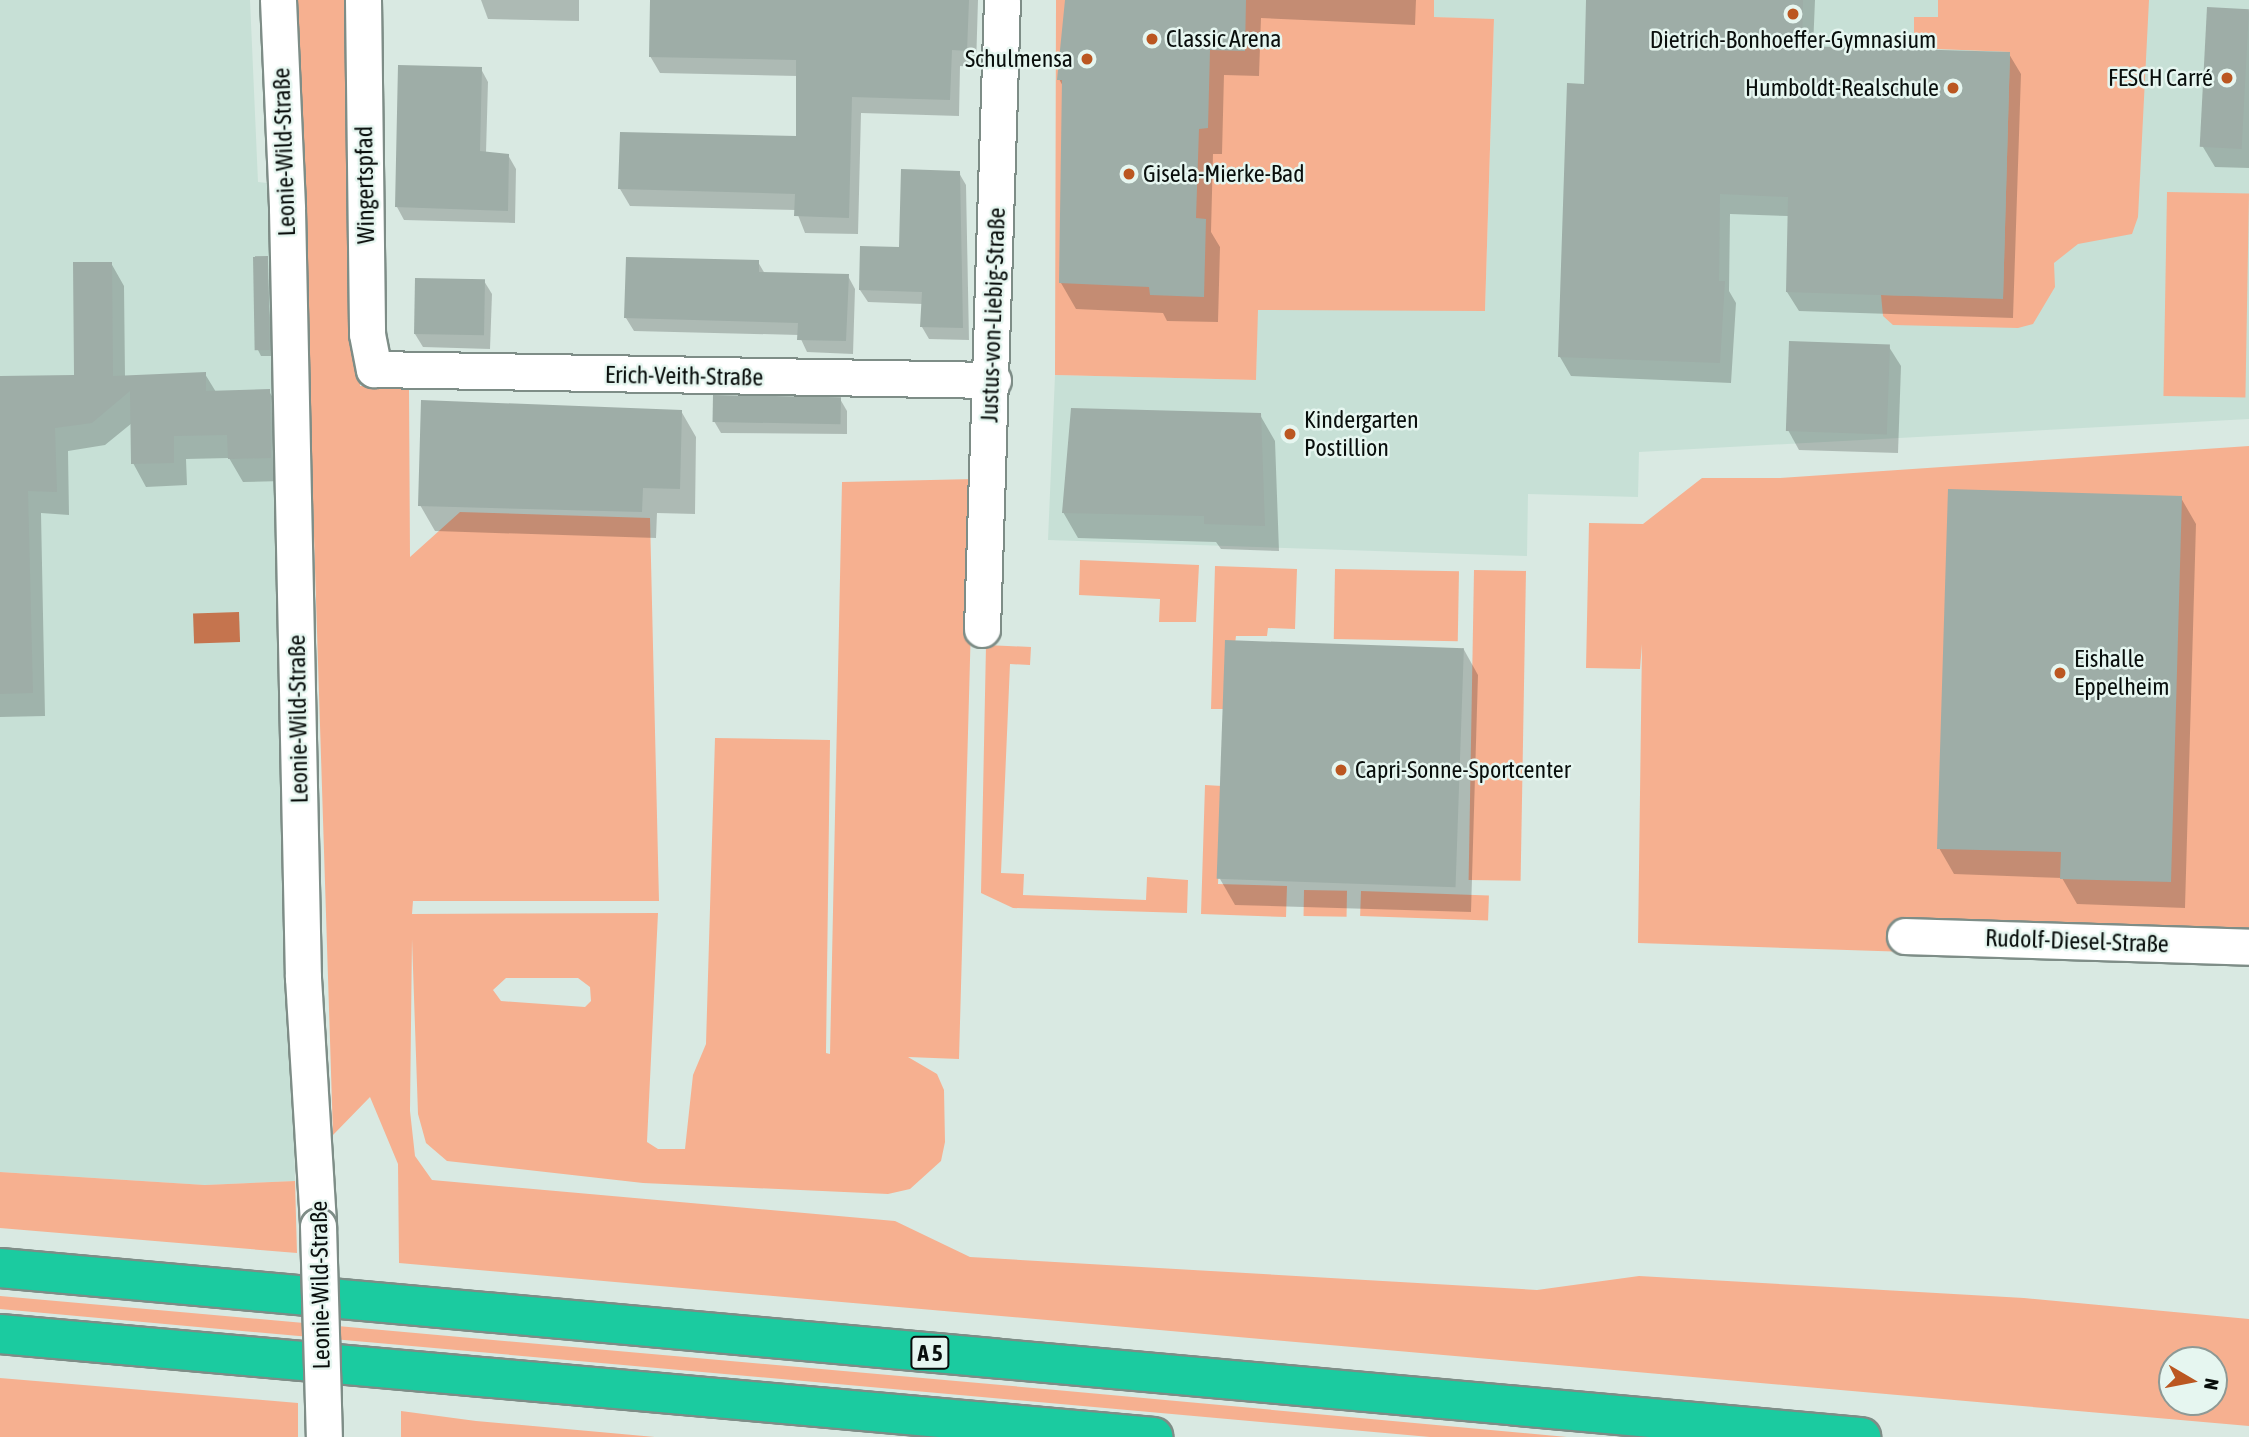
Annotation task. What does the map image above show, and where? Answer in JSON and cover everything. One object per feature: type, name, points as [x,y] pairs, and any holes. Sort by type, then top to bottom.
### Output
[{"type":"highway","name":"A 5","points":[[0,1268],[1861,1437]]},
{"type":"highway","points":[[0,1335],[1153,1437]]},
{"type":"street","name":"Leonie-Wild-Straße","points":[[278,0],[288,209],[303,978],[318,1226],[324,1437]]},
{"type":"street","name":"Wingertspfad","points":[[363,0],[367,334],[374,369]]},
{"type":"street","name":"Justus-von-Liebig-Straße","points":[[982,629],[993,380],[1002,0]]},
{"type":"street","name":"Erich-Veith-Straße","points":[[374,369],[993,380]]},
{"type":"street","name":"Rudolf-Diesel-Straße","points":[[1905,936],[2249,947]]},
{"type":"shaded area","points":[[0,0],[250,0],[258,182],[276,184],[295,1181],[205,1185],[0,1172]]},
{"type":"shaded area","points":[[297,0],[356,0],[360,386],[409,387],[410,557],[460,512],[650,518],[659,901],[413,901],[412,914],[658,913],[647,1142],[658,1149],[685,1149],[693,1075],[706,1044],[715,738],[830,740],[826,1053],[830,1054],[842,482],[975,479],[959,1059],[908,1057],[937,1074],[944,1090],[945,1142],[941,1161],[910,1189],[888,1194],[643,1183],[447,1161],[426,1143],[418,1114],[412,939],[410,1111],[415,1156],[432,1180],[895,1221],[970,1257],[1537,1290],[1639,1276],[2024,1298],[2249,1319],[2249,1426],[399,1263],[398,1164],[370,1097],[333,1135]],"holes":[[[506,978],[578,978],[590,987],[591,1001],[585,1007],[501,1001],[493,990]]]},
{"type":"shaded area","points":[[1056,0],[1434,0],[1434,17],[1494,19],[1485,311],[1258,310],[1256,380],[1055,375]]},
{"type":"shaded area","points":[[1434,0],[2249,0],[2249,419],[1639,452],[1638,497],[1528,494],[1527,556],[1048,540],[1055,375],[1256,380],[1257,310],[1485,310],[1494,20],[1433,17]]},
{"type":"shaded area","points":[[1938,0],[2149,0],[2138,217],[2132,234],[2078,244],[2054,263],[2055,287],[2033,324],[2018,328],[1893,325],[1883,316],[1881,295],[2003,298],[2010,52],[1914,48],[1914,17],[1938,17]]},
{"type":"shaded area","points":[[2167,192],[2249,193],[2245,397],[2163,396]]},
{"type":"shaded area","points":[[2249,446],[2249,952],[1909,952],[1638,943],[1642,644],[1640,669],[1586,668],[1589,523],[1643,524],[1702,478],[1780,478]]},
{"type":"shaded area","points":[[1080,560],[1199,565],[1196,622],[1159,622],[1160,599],[1079,595]]},
{"type":"shaded area","points":[[1215,566],[1297,569],[1295,629],[1268,628],[1267,636],[1236,636],[1227,709],[1211,709]]},
{"type":"shaded area","points":[[1335,569],[1459,571],[1458,641],[1334,639]]},
{"type":"shaded area","points":[[1474,570],[1526,571],[1521,881],[1469,880]]},
{"type":"shaded area","points":[[239,612],[240,642],[194,644],[193,614]]},
{"type":"shaded area","points":[[986,645],[1031,647],[1030,665],[1010,664],[1001,873],[1024,874],[1023,895],[1146,900],[1147,877],[1188,880],[1187,913],[1013,908],[981,893]]},
{"type":"shaded area","points":[[1205,785],[1222,786],[1218,884],[1287,886],[1286,917],[1201,914]]},
{"type":"shaded area","points":[[1304,890],[1347,891],[1347,917],[1304,916]]},
{"type":"shaded area","points":[[1361,891],[1489,895],[1488,920],[1360,916]]},
{"type":"shaded area","points":[[0,1172],[205,1185],[295,1181],[297,1253],[0,1228]]},
{"type":"shaded area","points":[[0,1296],[1567,1437],[1430,1437],[165,1324],[0,1309]]},
{"type":"shaded area","points":[[0,1378],[298,1403],[298,1437],[0,1437]]},
{"type":"shaded area","points":[[401,1411],[476,1421],[655,1437],[401,1437]]},
{"type":"building","points":[[650,0],[969,0],[967,51],[952,50],[950,100],[852,97],[849,218],[794,216],[795,194],[618,189],[620,132],[796,136],[796,60],[649,57]]},
{"type":"building","name":"Gisela-Mierke-Bad","points":[[1065,0],[1246,0],[1245,51],[1210,50],[1208,128],[1199,129],[1196,218],[1206,219],[1204,297],[1150,295],[1149,287],[1059,283],[1062,80],[1057,80]]},
{"type":"building","points":[[1586,0],[1803,0],[1802,46],[2010,52],[2003,299],[1786,292],[1788,197],[1720,194],[1719,281],[1725,281],[1720,363],[1558,357],[1567,83],[1584,84]]},
{"type":"building","name":"FESCH Carré","points":[[2207,7],[2249,9],[2242,149],[2200,147]]},
{"type":"building","points":[[398,65],[482,67],[480,151],[509,154],[508,211],[395,207]]},
{"type":"building","points":[[901,169],[960,171],[963,328],[920,327],[922,292],[859,290],[860,246],[899,247]]},
{"type":"building","points":[[253,256],[268,256],[270,350],[255,350]]},
{"type":"building","points":[[626,257],[759,260],[759,272],[849,274],[846,341],[797,340],[798,323],[624,318]]},
{"type":"building","points":[[73,262],[112,262],[113,376],[206,372],[206,391],[270,389],[271,458],[228,459],[227,435],[174,436],[174,463],[131,464],[130,391],[92,423],[55,428],[57,492],[28,491],[33,693],[0,694],[0,376],[74,375]]},
{"type":"building","points":[[415,278],[485,279],[484,335],[414,334]]},
{"type":"building","points":[[1789,341],[1890,345],[1887,434],[1786,431]]},
{"type":"building","points":[[713,395],[841,397],[841,424],[713,422]]},
{"type":"building","points":[[421,400],[682,410],[680,489],[643,488],[642,512],[418,506]]},
{"type":"building","points":[[1071,408],[1261,413],[1265,526],[1204,524],[1204,516],[1062,513]]},
{"type":"building","name":"Eishalle Eppelheim","points":[[1948,489],[2182,496],[2171,882],[2060,879],[2061,852],[1937,849]]},
{"type":"building","name":"Capri-Sonne-Sportcenter","points":[[1225,640],[1464,648],[1456,887],[1217,879]]},
{"type":"place","name":"Dietrich-Bonhoeffer-Gymnasium","points":[[1793,14]]},
{"type":"place","name":"Classic Arena","points":[[1152,39]]},
{"type":"place","name":"Schulmensa","points":[[1087,59]]},
{"type":"place","name":"FESCH Carré","points":[[2227,78]]},
{"type":"place","name":"Humboldt-Realschule","points":[[1953,88]]},
{"type":"place","name":"Gisela-Mierke-Bad","points":[[1129,174]]},
{"type":"place","name":"Kindergarten Postillion","points":[[1290,434]]},
{"type":"place","name":"Eishalle Eppelheim","points":[[2060,673]]},
{"type":"place","name":"Capri-Sonne-Sportcenter","points":[[1341,770]]}]
